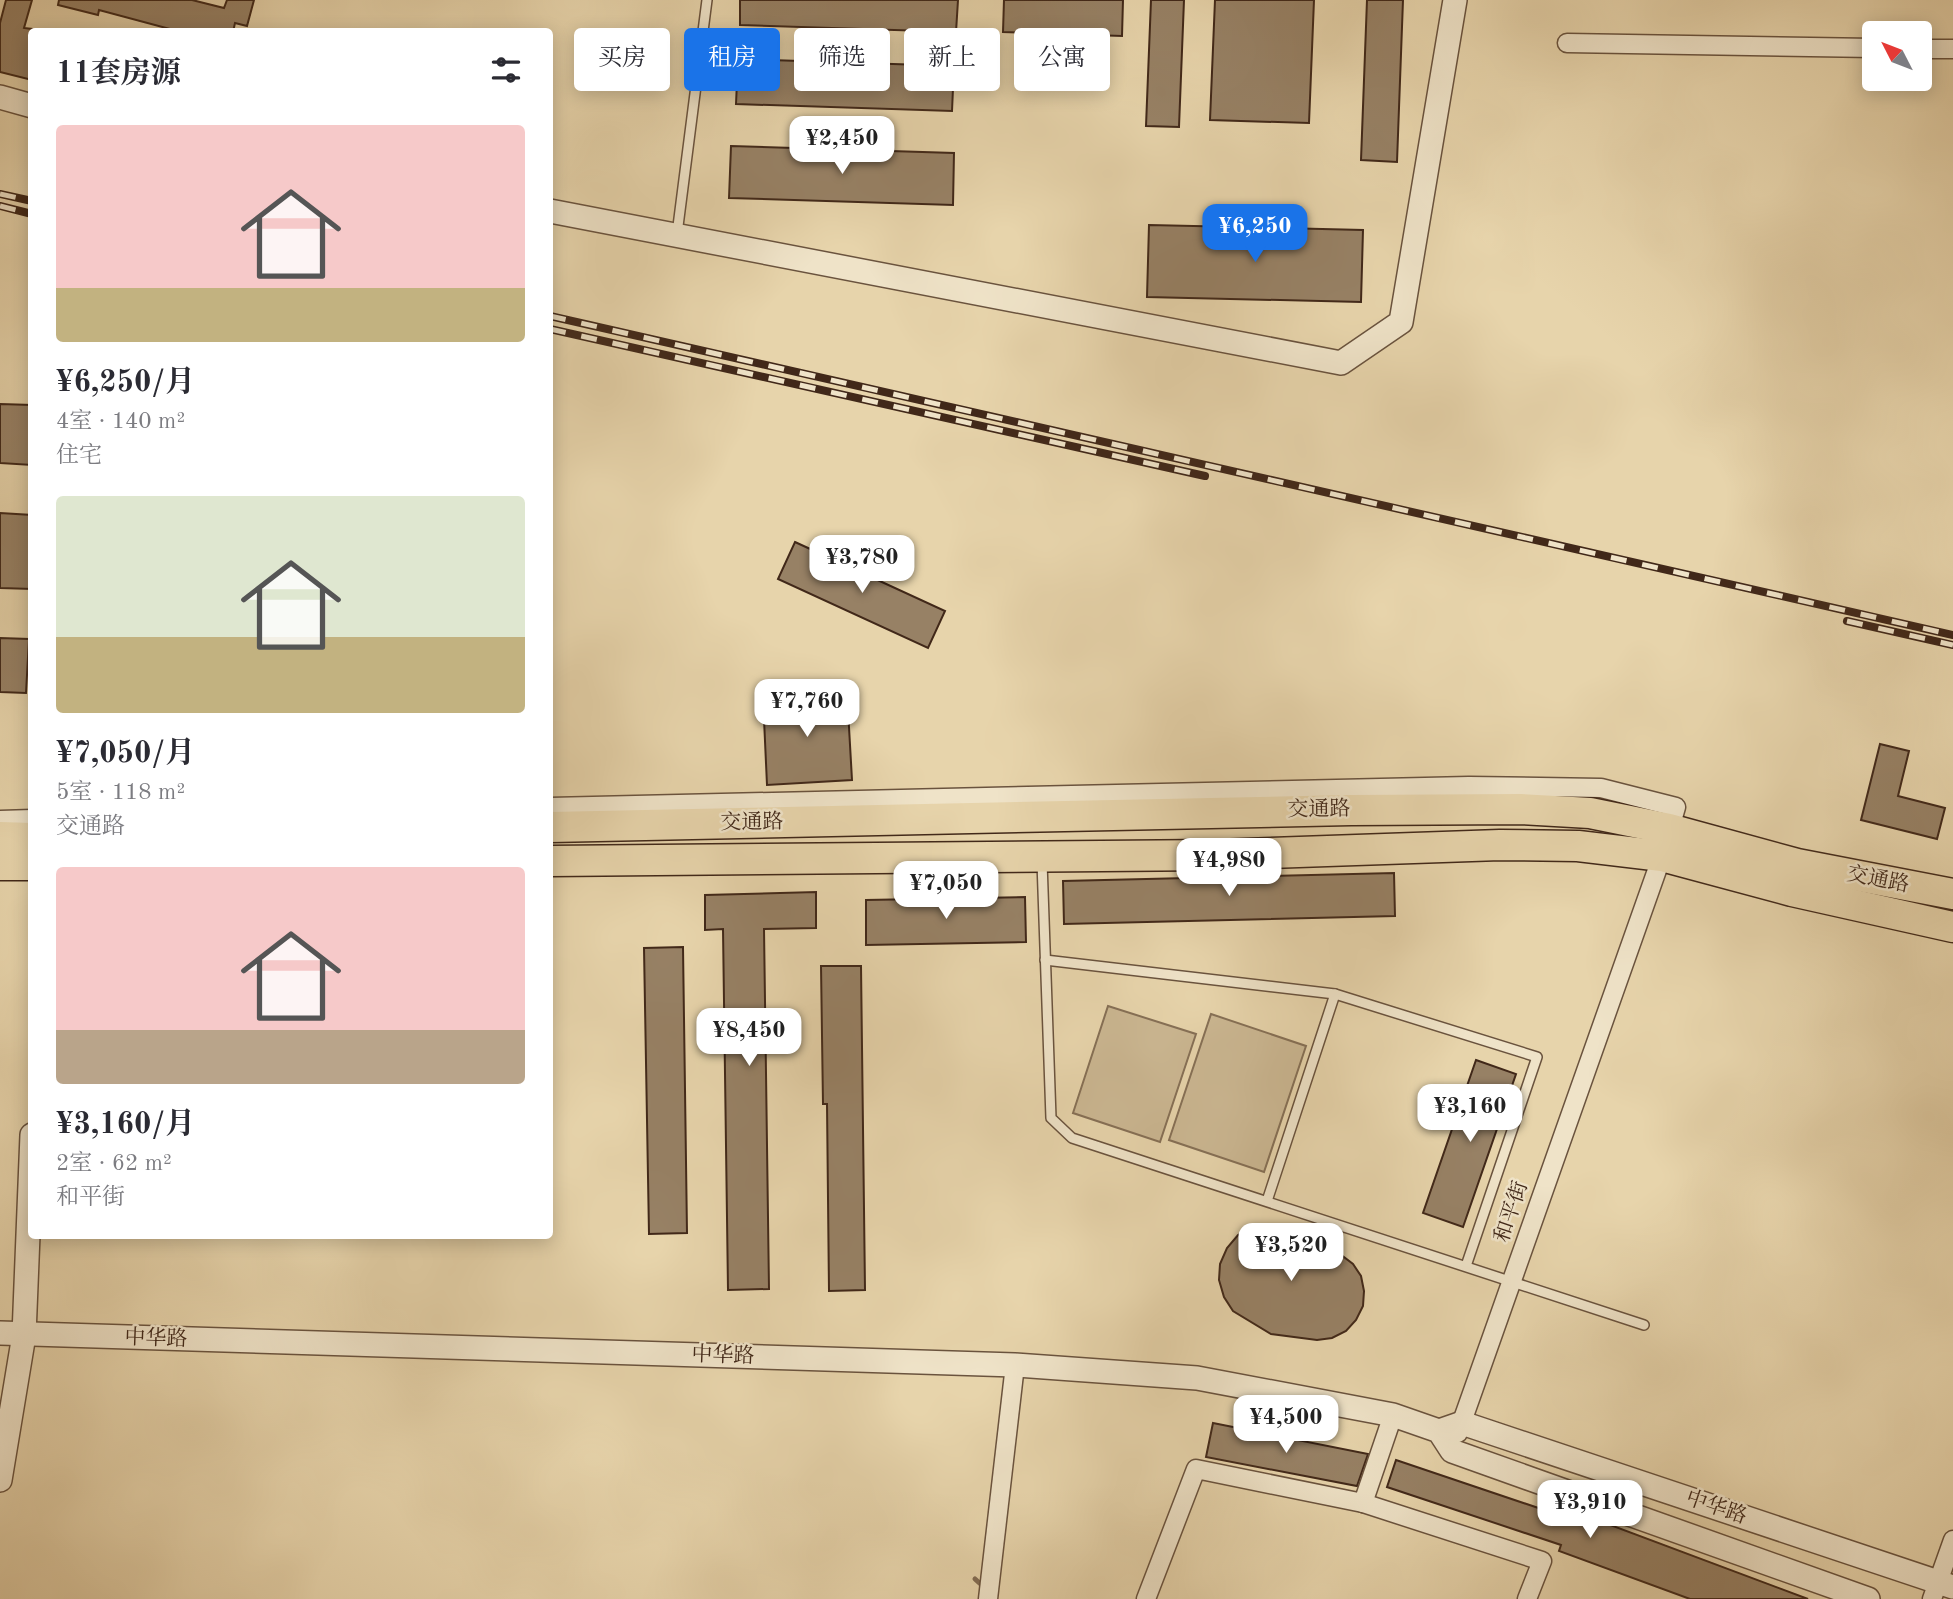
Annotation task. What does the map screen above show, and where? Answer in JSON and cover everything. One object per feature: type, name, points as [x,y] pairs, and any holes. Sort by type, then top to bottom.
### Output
[{"type":"main road","name":"交通路","points":[[553,827],[1351,810],[1520,809],[1590,813],[1797,864],[1953,894]]},
{"type":"main road","name":"交通路","points":[[553,861],[1216,855],[1500,845],[1578,846],[1669,831],[1792,891],[1953,927]]},
{"type":"main road","points":[[0,837],[28,838]]},
{"type":"main road","points":[[0,864],[28,865]]},
{"type":"street","points":[[553,212],[1341,363],[1401,322],[1455,0]]},
{"type":"street","points":[[1567,43],[1862,48]]},
{"type":"street","points":[[1932,49],[1953,50]]},
{"type":"street","points":[[0,97],[28,105]]},
{"type":"street","points":[[553,807],[1469,786],[1601,788],[1669,831]]},
{"type":"street","points":[[0,820],[28,820]]},
{"type":"street","name":"和平街","points":[[1452,1451],[1669,831]]},
{"type":"street","points":[[0,1480],[24,1335],[28,1235]]},
{"type":"street","name":"中华路","points":[[0,1333],[1015,1365],[1197,1378],[1393,1415],[1438,1431]]},
{"type":"street","points":[[988,1599],[1015,1365]]},
{"type":"street","points":[[1363,1503],[1393,1415]]},
{"type":"street","points":[[1452,1451],[1438,1431],[1462,1423]]},
{"type":"street","name":"中华路","points":[[1462,1423],[1941,1590]]},
{"type":"street","name":"中华路","points":[[1452,1451],[1868,1599]]},
{"type":"street","points":[[1146,1599],[1196,1469],[1363,1503],[1542,1561],[1527,1599]]},
{"type":"street","points":[[1941,1590],[1953,1540]]},
{"type":"lane","points":[[677,234],[708,0]]},
{"type":"lane","points":[[1041,857],[1051,1118],[1072,1138],[1644,1325]]},
{"type":"lane","points":[[1045,960],[1335,995],[1537,1057],[1466,1265]]},
{"type":"lane","points":[[1267,1201],[1335,995]]},
{"type":"shaded area","points":[[1108,1006],[1196,1034],[1160,1142],[1073,1113]]},
{"type":"shaded area","points":[[1211,1014],[1306,1046],[1264,1172],[1169,1140]]},
{"type":"building","points":[[6,0],[32,0],[24,28],[28,28],[28,79],[0,72],[0,23]]},
{"type":"building","points":[[59,0],[192,0],[224,8],[227,0],[254,0],[247,26],[235,23],[234,28],[166,28],[99,10],[98,15],[58,5]]},
{"type":"building","points":[[740,0],[958,0],[956,28],[904,28],[904,30],[740,25]]},
{"type":"building","points":[[1004,0],[1123,0],[1122,36],[1110,36],[1110,28],[1014,28],[1014,32],[1003,32]]},
{"type":"building","points":[[1151,0],[1184,0],[1179,127],[1146,126]]},
{"type":"building","points":[[1215,0],[1314,0],[1309,123],[1210,120]]},
{"type":"building","points":[[1367,0],[1403,0],[1397,162],[1361,160]]},
{"type":"building","points":[[780,60],[794,61],[794,91],[890,91],[890,64],[904,64],[904,91],[953,91],[952,111],[736,104],[737,91],[780,91]]},
{"type":"building","points":[[731,146],[954,153],[953,205],[729,198]]},
{"type":"building","points":[[1149,225],[1363,230],[1361,302],[1147,297]]},
{"type":"building","points":[[0,404],[28,405],[28,465],[0,463]]},
{"type":"building","points":[[0,513],[28,515],[28,589],[0,588]]},
{"type":"building","points":[[795,542],[945,611],[928,648],[778,579]]},
{"type":"building","points":[[0,638],[28,639],[26,693],[0,692]]},
{"type":"building","points":[[847,692],[852,780],[767,785],[763,697]]},
{"type":"building","points":[[1880,744],[1909,751],[1898,796],[1945,808],[1937,839],[1861,820]]},
{"type":"building","points":[[1394,873],[1395,916],[1064,924],[1063,881]]},
{"type":"building","points":[[816,892],[816,928],[764,929],[769,1289],[728,1290],[723,929],[705,930],[705,895]]},
{"type":"building","points":[[1025,897],[1026,942],[866,945],[866,900]]},
{"type":"building","points":[[683,947],[687,1233],[649,1234],[644,948]]},
{"type":"building","points":[[821,966],[861,966],[865,1290],[829,1291],[827,1104],[823,1104]]},
{"type":"building","points":[[1476,1060],[1516,1074],[1463,1227],[1423,1213]]},
{"type":"building","points":[[1270,1225],[1311,1232],[1353,1264],[1361,1276],[1363,1306],[1346,1331],[1332,1338],[1317,1340],[1271,1334],[1233,1311],[1224,1297],[1219,1280],[1220,1264],[1227,1248],[1238,1235],[1253,1227]]},
{"type":"building","points":[[1213,1423],[1368,1454],[1357,1486],[1206,1457]]},
{"type":"building","points":[[1396,1460],[1571,1519],[1573,1511],[1808,1599],[1690,1599],[1559,1551],[1561,1545],[1387,1487]]},
{"type":"waterway","points":[[975,1579],[985,1588]]},
{"type":"railway","points":[[0,194],[28,200]]},
{"type":"railway","points":[[0,206],[28,213]]},
{"type":"railway","points":[[553,317],[1953,635]]},
{"type":"railway","points":[[553,330],[1205,476]]},
{"type":"railway","points":[[1847,621],[1953,645]]}]
